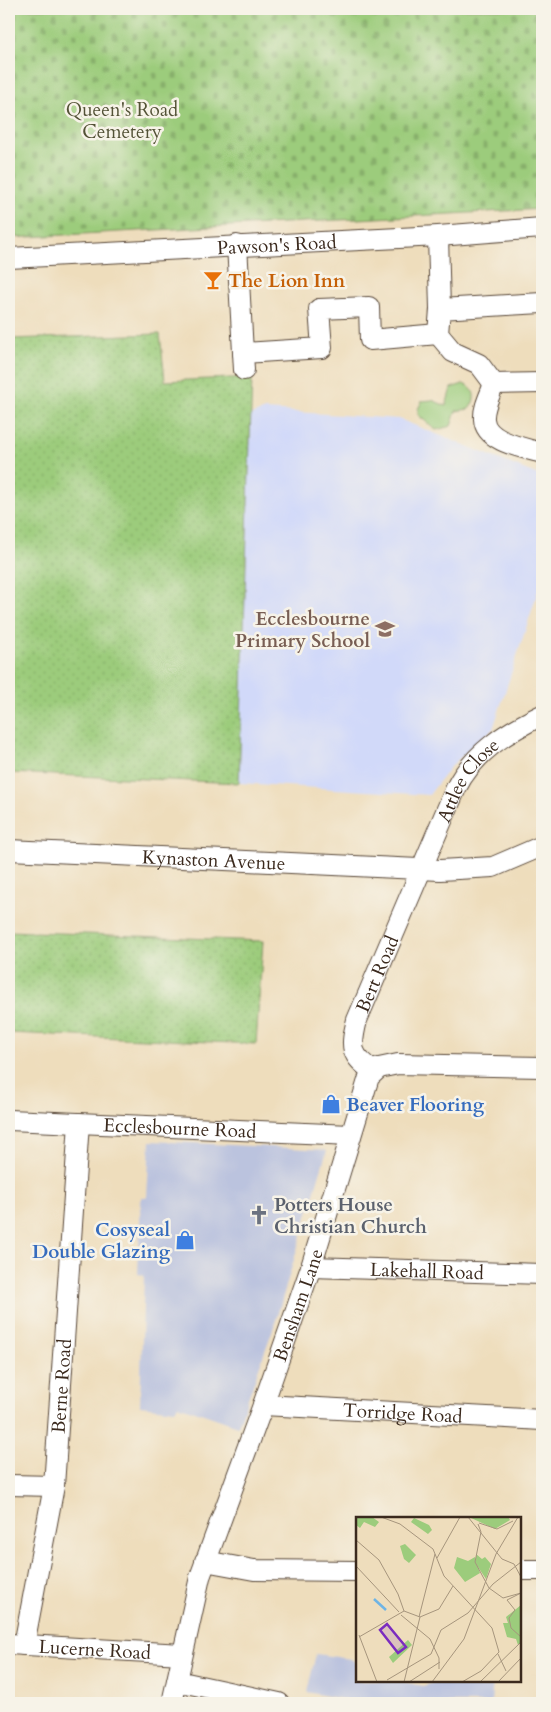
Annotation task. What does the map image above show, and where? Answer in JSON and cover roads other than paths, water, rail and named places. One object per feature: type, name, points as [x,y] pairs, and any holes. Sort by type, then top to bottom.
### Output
[{"type":"street","name":"Pawson's Road","points":[[9,258],[438,236],[542,228]]},
{"type":"street","points":[[438,236],[440,309],[438,334],[453,352],[479,364],[494,384]]},
{"type":"street","points":[[237,245],[243,362],[322,348],[320,309],[369,307],[370,340],[438,334]]},
{"type":"street","points":[[440,309],[542,303]]},
{"type":"street","points":[[494,384],[542,382]]},
{"type":"street","points":[[494,384],[485,409],[484,420],[487,429],[494,436],[542,454]]},
{"type":"street","name":"Attlee Close","points":[[420,869],[426,860],[456,788],[466,770],[497,740],[542,714]]},
{"type":"street","name":"Kynaston Avenue","points":[[9,850],[468,870],[493,867],[542,846]]},
{"type":"street","name":"Bert Road","points":[[374,1072],[360,1061],[354,1053],[352,1040],[355,1026],[364,999],[420,869]]},
{"type":"street","points":[[374,1072],[384,1066],[398,1064],[542,1067]]},
{"type":"street","name":"Bensham Lane","points":[[172,1703],[193,1602],[206,1560],[264,1406],[311,1266],[367,1082],[374,1072]]},
{"type":"street","name":"Ecclesbourne Road","points":[[9,1120],[351,1134]]},
{"type":"street","name":"Berne Road","points":[[17,1644],[54,1486],[79,1123]]},
{"type":"street","name":"Lakehall Road","points":[[311,1266],[542,1274]]},
{"type":"street","name":"Torridge Road","points":[[264,1406],[542,1420]]},
{"type":"street","points":[[9,1484],[54,1486]]},
{"type":"street","points":[[206,1560],[254,1570],[356,1571]]},
{"type":"street","points":[[521,1570],[542,1570]]},
{"type":"street","name":"Lucerne Road","points":[[17,1644],[182,1654]]},
{"type":"street","points":[[177,1681],[279,1703]]},
{"type":"place","name":"The Lion Inn","points":[[213,280]]},
{"type":"place","name":"Ecclesbourne Primary School","points":[[385,629]]},
{"type":"place","name":"Beaver Flooring","points":[[331,1104]]},
{"type":"place","name":"Potters House Christian Church","points":[[259,1215]]},
{"type":"place","name":"Cosyseal Double Glazing","points":[[185,1240]]},
{"type":"park label","name":"Queen's Road Cemetery","points":[[122,120]]}]
